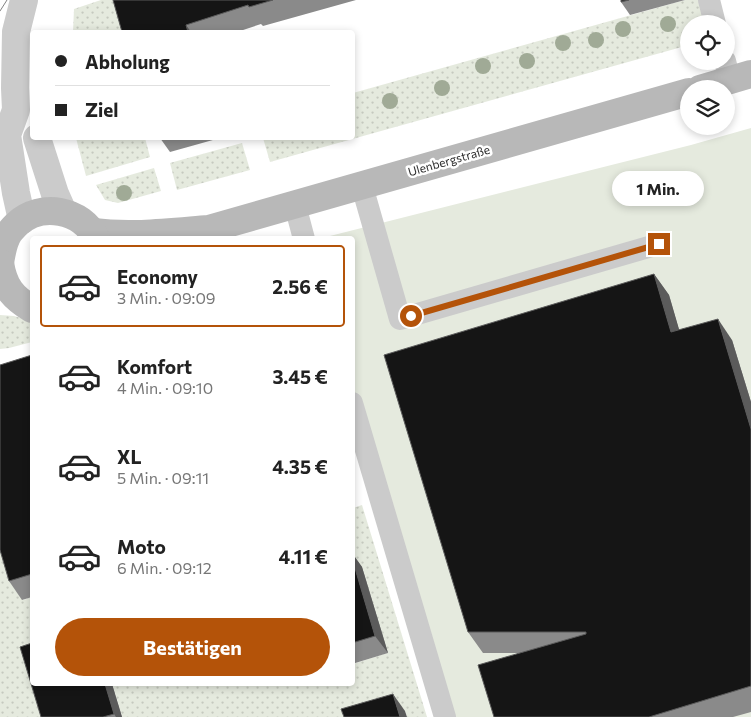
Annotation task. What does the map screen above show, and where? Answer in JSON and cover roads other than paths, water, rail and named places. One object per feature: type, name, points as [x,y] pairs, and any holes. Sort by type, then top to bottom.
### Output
[{"type":"street","points":[[22,220],[7,134],[24,118],[15,88],[8,23],[24,0]]},
{"type":"street","points":[[719,80],[735,72]]},
{"type":"street","name":"Ulenbergstraße","points":[[95,235],[201,234],[294,205],[680,95]]},
{"type":"street","points":[[38,140],[55,194],[63,212]]},
{"type":"street","points":[[17,305],[3,278],[0,263],[2,246],[10,231],[22,220],[34,213],[48,210],[63,212],[80,219],[95,235]]},
{"type":"lane","points":[[709,0],[713,15]]},
{"type":"lane","points":[[362,186],[400,319],[659,244]]},
{"type":"lane","points":[[294,205],[303,236]]},
{"type":"lane","points":[[355,414],[444,717]]},
{"type":"tram line","points":[[0,11],[7,0]]}]
